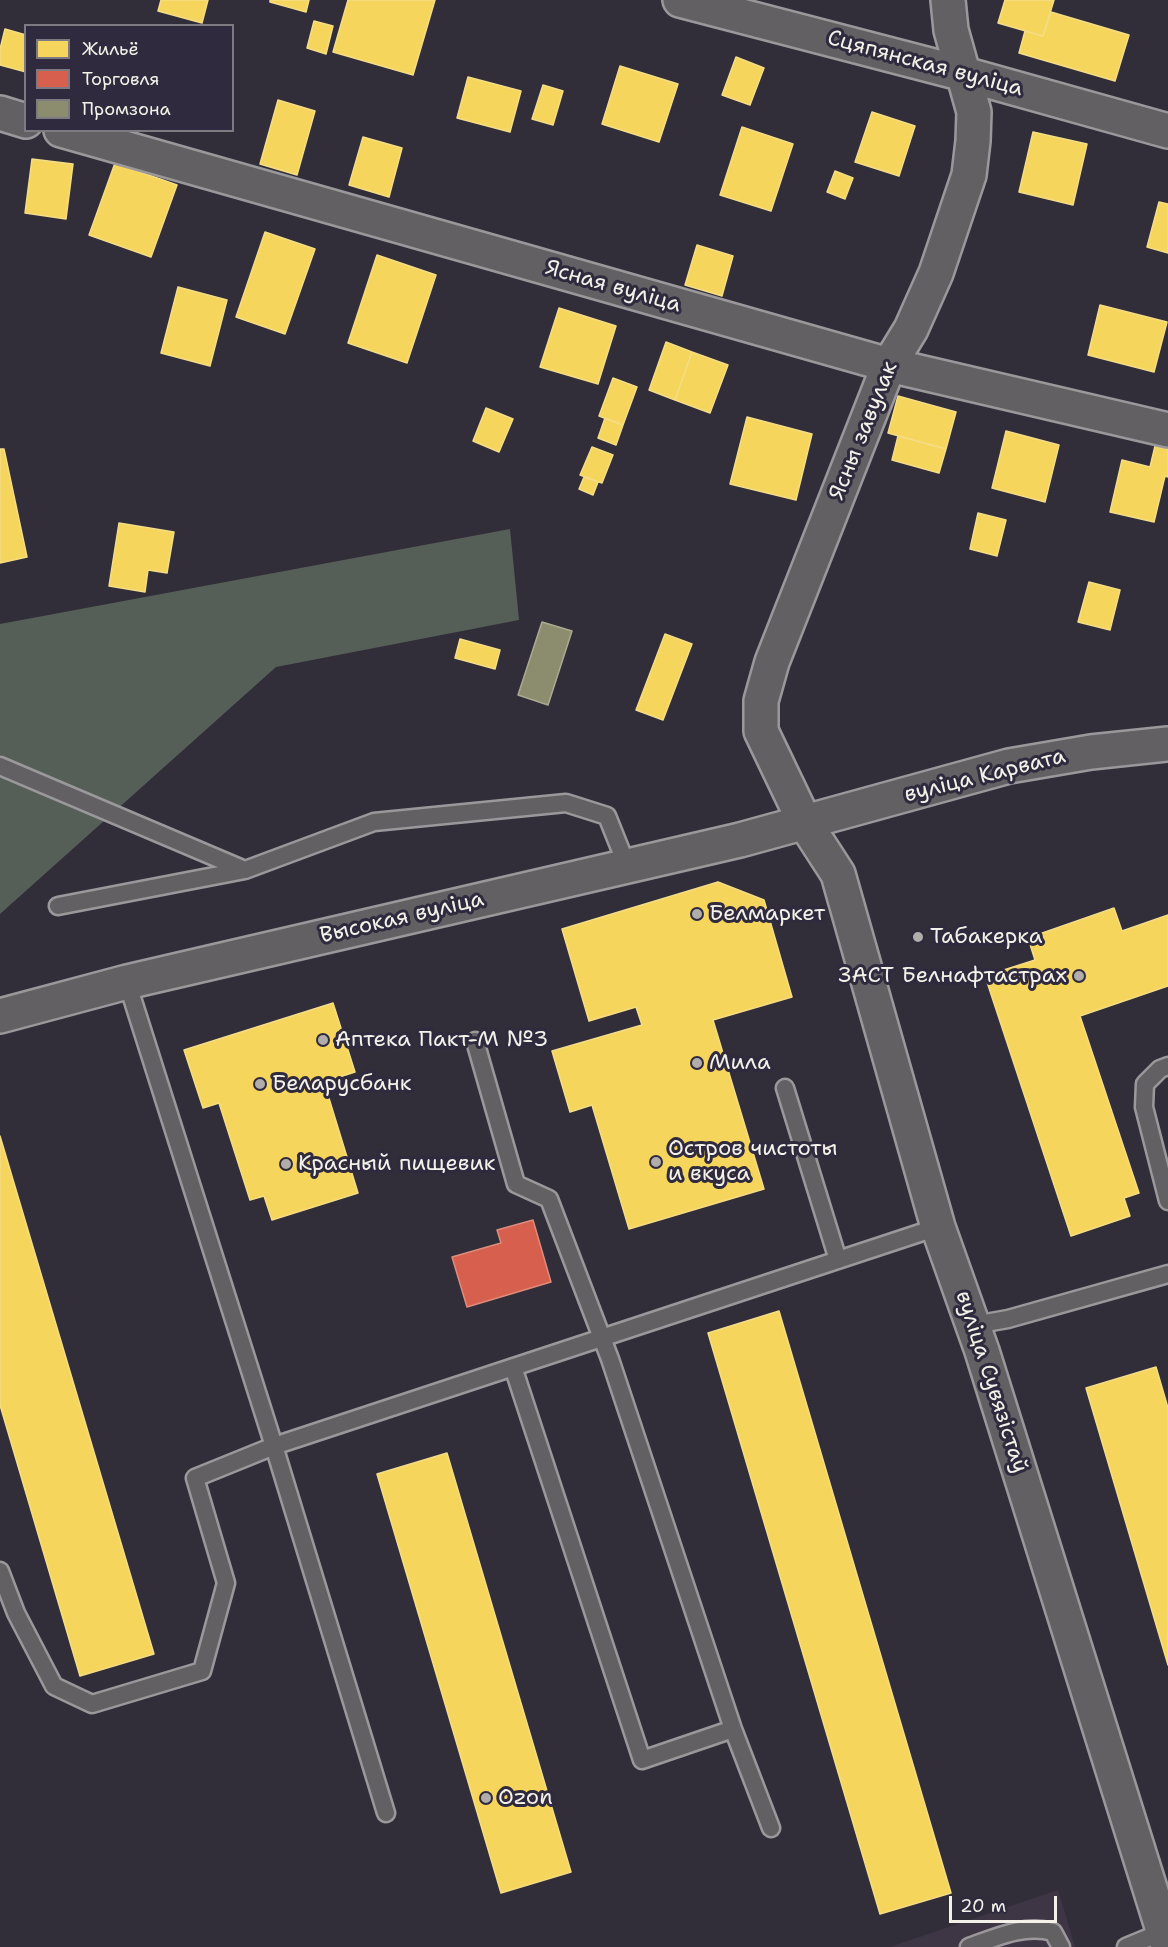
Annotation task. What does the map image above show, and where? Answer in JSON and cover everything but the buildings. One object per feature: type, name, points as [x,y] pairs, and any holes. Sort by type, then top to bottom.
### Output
[{"type":"street","name":"Сцяпянская вуліца","points":[[680,0],[964,74],[1168,131]]},
{"type":"street","name":"Ясны завулак","points":[[805,823],[761,730],[761,701],[771,662],[889,364],[911,329],[936,273],[969,175],[974,112],[951,30],[948,0]]},
{"type":"street","points":[[0,113],[24,120]]},
{"type":"street","name":"Ясная вуліца","points":[[68,132],[889,364],[1168,430]]},
{"type":"street","name":"вуліца Карвата","points":[[805,823],[1009,766],[1091,752],[1168,744]]},
{"type":"street","name":"Высокая вуліца","points":[[0,1016],[127,982],[805,823]]},
{"type":"street","name":"вуліца Сувязістаў","points":[[805,823],[838,874],[938,1227],[974,1325],[1166,1935]]},
{"type":"lane","points":[[0,766],[245,870]]},
{"type":"lane","points":[[58,906],[245,870],[374,822],[566,803],[608,816],[627,866]]},
{"type":"lane","points":[[127,982],[274,1446],[386,1813]]},
{"type":"lane","points":[[475,1041],[516,1184],[549,1199],[610,1359],[733,1729],[771,1828]]},
{"type":"lane","points":[[1168,1066],[1160,1069],[1145,1084],[1144,1107],[1168,1201]]},
{"type":"lane","points":[[785,1088],[838,1260]]},
{"type":"lane","points":[[0,1571],[16,1613],[54,1686],[92,1704],[202,1671],[226,1583],[195,1478],[274,1446],[938,1227]]},
{"type":"lane","points":[[974,1325],[1008,1319],[1168,1274]]},
{"type":"lane","points":[[513,1367],[642,1761],[733,1729]]},
{"type":"lane","points":[[969,1947],[1022,1929],[1053,1932],[1061,1947]]},
{"type":"lane","points":[[1126,1947],[1166,1935]]},
{"type":"shaded area","points":[[510,529],[519,620],[276,667],[0,914],[0,624]]},
{"type":"shaded area","points":[[1058,1890],[1075,1947],[890,1947]]},
{"type":"place","name":"Белмаркет","points":[[697,914]]},
{"type":"place","name":"Табакерка","points":[[918,937]]},
{"type":"place","name":"ЗАСТ Белнафтастрах","points":[[1079,976]]},
{"type":"place","name":"Аптека Пакт-М №3","points":[[323,1040]]},
{"type":"place","name":"Мила","points":[[697,1063]]},
{"type":"place","name":"Беларусбанк","points":[[260,1084]]},
{"type":"place","name":"Остров чистоты и вкуса","points":[[656,1162]]},
{"type":"place","name":"Красный пищевик","points":[[286,1164]]},
{"type":"place","name":"Ozon","points":[[486,1798]]}]
